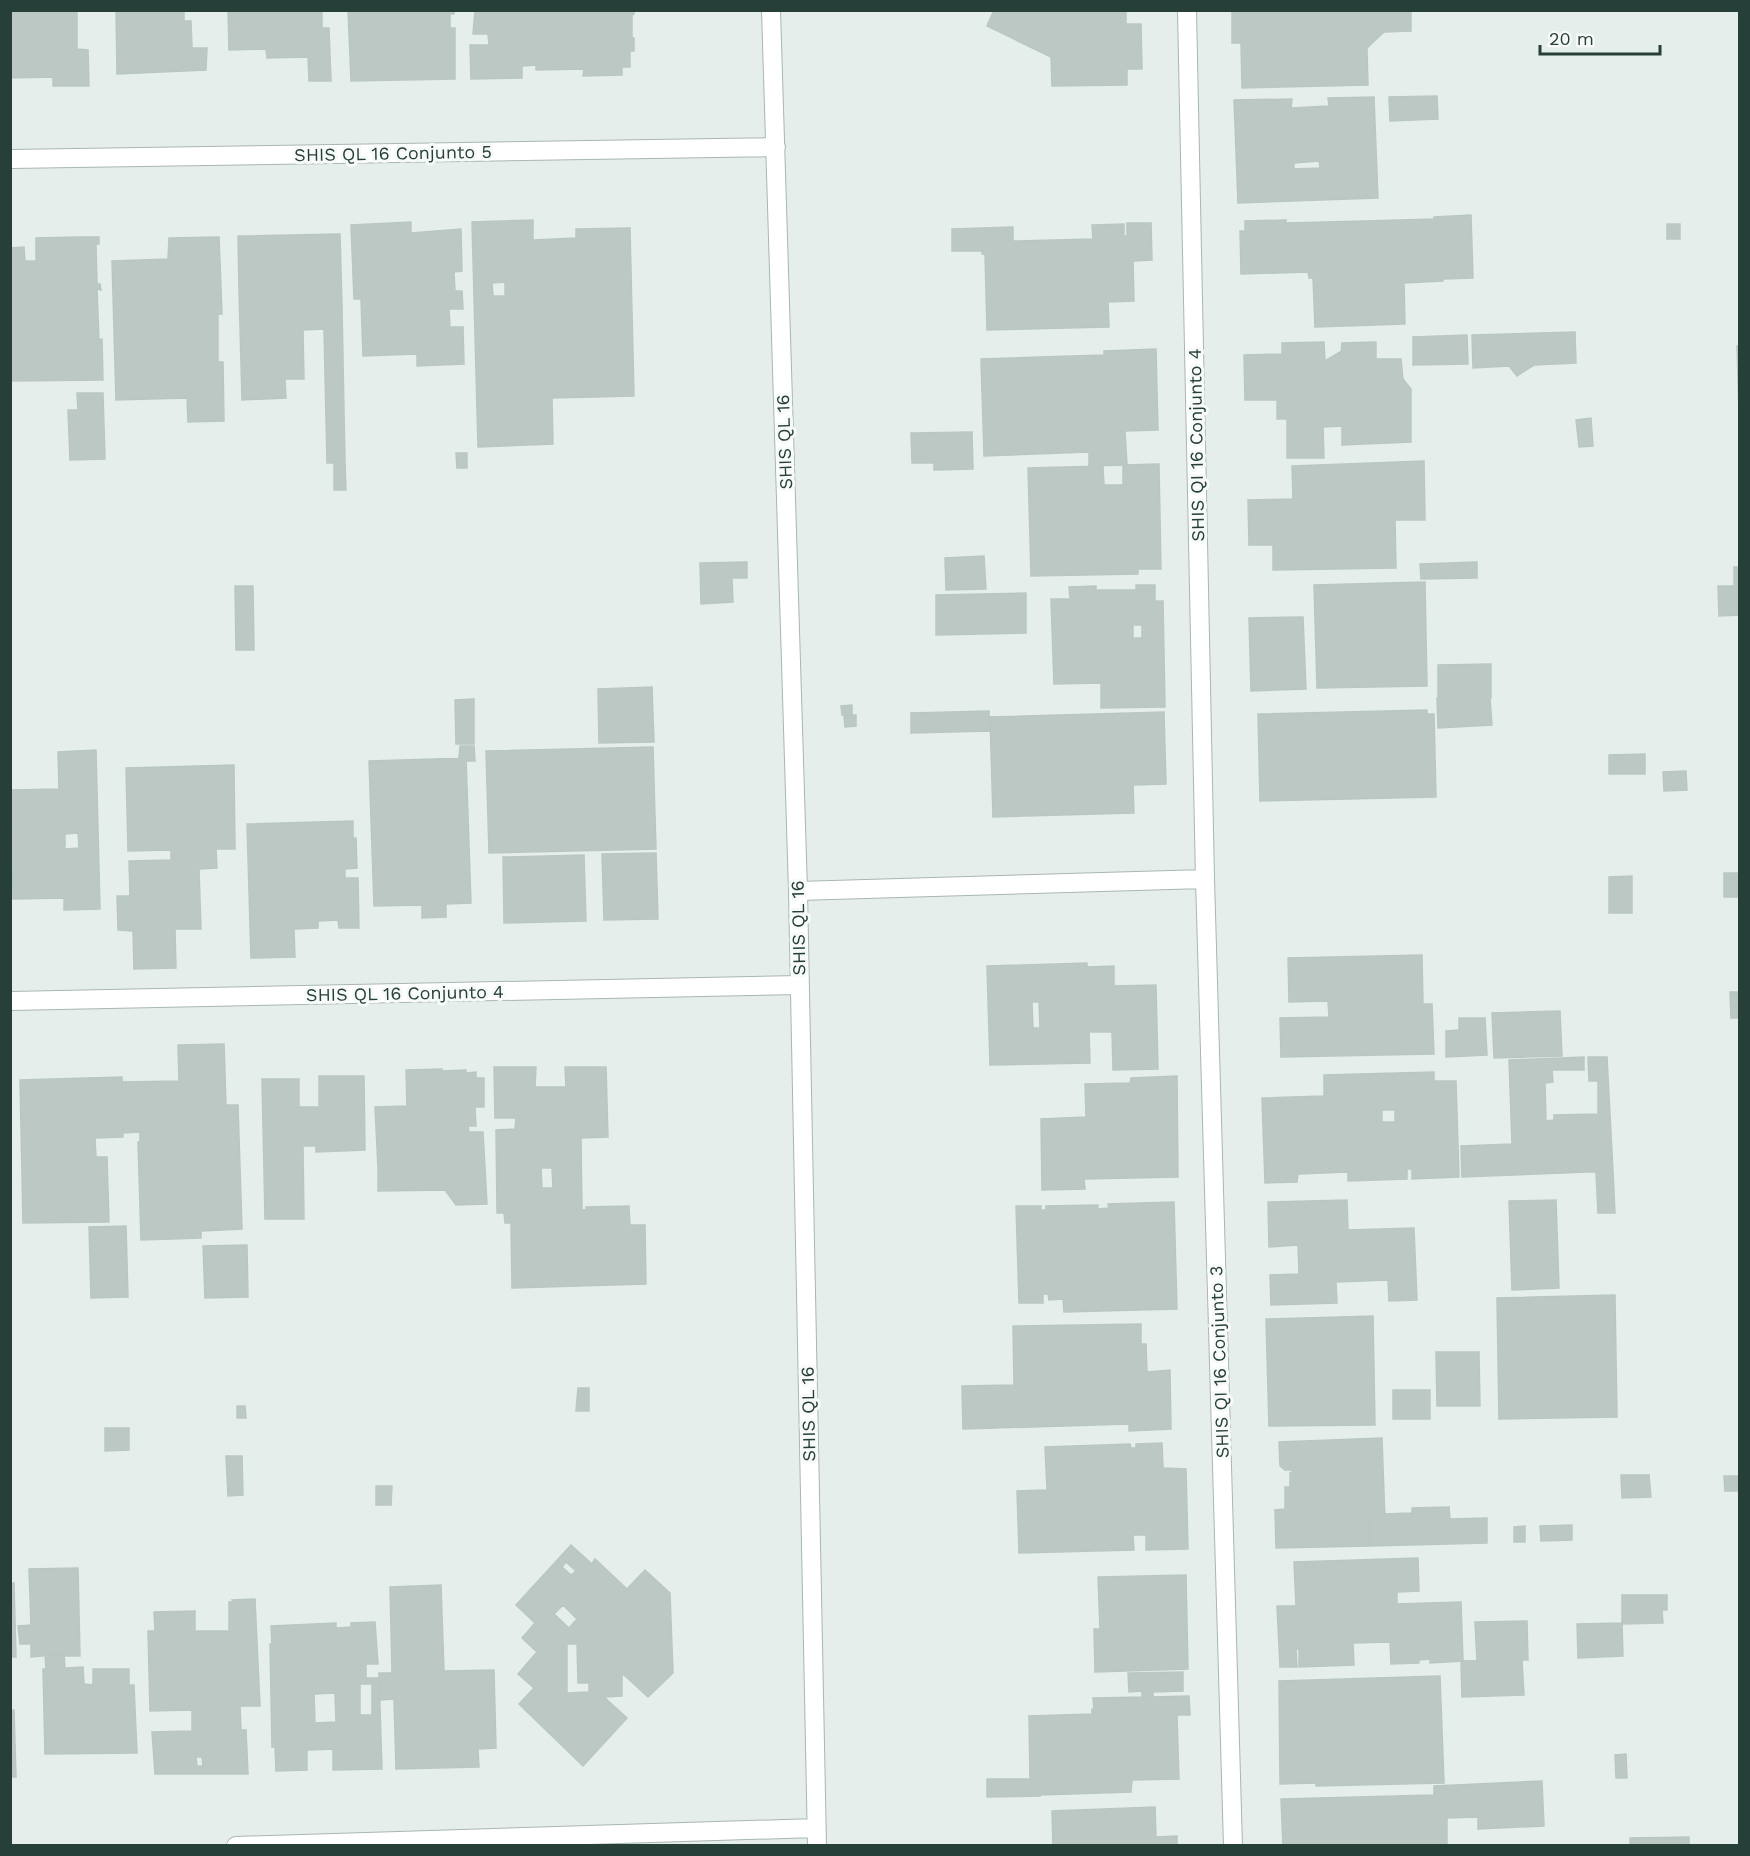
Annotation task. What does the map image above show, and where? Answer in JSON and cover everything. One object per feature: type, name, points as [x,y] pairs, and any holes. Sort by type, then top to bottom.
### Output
[{"type":"street","name":"SHIS QL 16","points":[[771,10],[798,891],[816,1837]]},
{"type":"street","name":"SHIS QI 16 Conjunto 4","points":[[1187,10],[1205,879]]},
{"type":"street","name":"SHIS QL 16 Conjunto 5","points":[[10,159],[776,147]]},
{"type":"street","points":[[798,891],[1205,879]]},
{"type":"street","name":"SHIS QI 16 Conjunto 3","points":[[1205,879],[1233,1845]]},
{"type":"street","name":"SHIS QL 16 Conjunto 4","points":[[10,1001],[799,985]]},
{"type":"street","points":[[236,1845],[816,1837]]},
{"type":"building","points":[[10,10],[77,10],[77,49],[88,50],[89,86],[53,86],[53,77],[10,78]]},
{"type":"building","points":[[116,10],[184,10],[184,21],[191,21],[192,48],[207,48],[206,70],[117,74]]},
{"type":"building","points":[[228,10],[322,10],[322,28],[329,28],[331,81],[309,81],[308,57],[267,58],[266,49],[229,50]]},
{"type":"building","points":[[348,10],[454,10],[454,14],[450,14],[450,28],[455,28],[455,79],[351,81]]},
{"type":"building","points":[[475,10],[634,10],[632,38],[634,38],[634,51],[630,51],[630,67],[622,67],[622,75],[583,76],[584,69],[536,70],[536,65],[522,66],[522,78],[471,79],[470,45],[489,45],[488,34],[473,34]]},
{"type":"building","points":[[994,10],[1126,10],[1126,24],[1141,24],[1142,69],[1127,69],[1127,85],[1052,86],[1051,57],[987,26]]},
{"type":"building","points":[[1232,10],[1411,10],[1411,31],[1384,32],[1367,48],[1368,85],[1242,88],[1241,43],[1232,43]]},
{"type":"building","points":[[1437,96],[1438,119],[1390,121],[1389,97]]},
{"type":"building","points":[[1374,97],[1378,198],[1238,203],[1234,100],[1292,99],[1291,108],[1329,106],[1328,98]],"holes":[[[1319,161],[1320,168],[1294,169],[1294,163]]]},
{"type":"building","points":[[1471,215],[1473,278],[1404,283],[1405,324],[1315,327],[1313,278],[1309,278],[1308,272],[1241,274],[1240,231],[1245,231],[1245,221],[1286,220],[1286,223],[1364,221],[1434,219],[1434,217]]},
{"type":"building","points":[[533,220],[533,240],[576,238],[576,229],[630,228],[634,396],[552,398],[553,444],[478,447],[472,222]],"holes":[[[505,282],[505,296],[493,296],[492,283]]]},
{"type":"building","points":[[411,222],[411,233],[461,229],[462,271],[454,272],[455,291],[462,291],[463,309],[449,309],[450,327],[463,327],[464,364],[417,366],[417,354],[363,356],[361,299],[354,299],[351,225]]},
{"type":"building","points":[[1127,223],[1151,223],[1152,260],[1133,261],[1134,301],[1108,302],[1109,327],[987,330],[985,254],[982,254],[982,251],[952,251],[952,229],[1013,227],[1013,241],[1093,239],[1092,225],[1124,224],[1124,236],[1127,236]]},
{"type":"building","points":[[1667,224],[1680,224],[1680,239],[1667,239]]},
{"type":"building","points":[[340,234],[345,463],[327,463],[324,329],[303,330],[304,379],[285,379],[286,398],[242,400],[238,236]]},
{"type":"building","points":[[99,237],[99,244],[96,244],[97,284],[100,284],[101,290],[97,289],[103,380],[10,381],[10,248],[24,247],[25,261],[36,261],[36,238]]},
{"type":"building","points":[[219,237],[222,314],[218,314],[218,362],[223,362],[224,421],[188,422],[187,398],[116,400],[112,261],[168,259],[169,238]]},
{"type":"building","points":[[1575,332],[1576,363],[1534,365],[1517,376],[1509,366],[1473,368],[1472,335]]},
{"type":"building","points":[[1467,335],[1468,364],[1413,365],[1413,337]]},
{"type":"building","points":[[1324,342],[1325,361],[1340,352],[1341,354],[1342,343],[1376,342],[1376,359],[1401,359],[1403,379],[1411,389],[1411,442],[1342,445],[1342,426],[1323,427],[1324,458],[1287,458],[1287,419],[1277,419],[1277,400],[1245,400],[1244,355],[1282,354],[1282,343]]},
{"type":"building","points":[[1737,346],[1740,346],[1740,449]]},
{"type":"building","points":[[1156,349],[1158,430],[1125,431],[1127,465],[1089,466],[1089,452],[984,456],[981,359],[1104,355],[1104,351]]},
{"type":"building","points":[[77,393],[103,393],[105,459],[70,460],[68,410],[78,410]]},
{"type":"building","points":[[1591,418],[1593,446],[1579,447],[1576,420]]},
{"type":"building","points":[[972,432],[973,469],[934,470],[934,463],[912,463],[911,433]]},
{"type":"building","points":[[456,453],[467,453],[467,468],[457,468]]},
{"type":"building","points":[[1424,461],[1425,520],[1395,520],[1396,568],[1273,570],[1273,545],[1249,545],[1248,500],[1293,499],[1292,466]]},
{"type":"building","points":[[334,463],[345,463],[346,490],[334,490]]},
{"type":"building","points":[[1159,464],[1161,569],[1138,569],[1138,574],[1031,576],[1028,468],[1103,466],[1104,485],[1123,485],[1123,465]]},
{"type":"building","points":[[984,556],[986,589],[946,590],[945,558]]},
{"type":"building","points":[[747,562],[747,578],[732,578],[733,602],[701,604],[700,563]]},
{"type":"building","points":[[1477,562],[1477,578],[1421,579],[1420,564]]},
{"type":"building","points":[[1734,567],[1740,567],[1740,615],[1719,616],[1718,586],[1734,586]]},
{"type":"building","points":[[1425,582],[1427,686],[1317,688],[1314,585]]},
{"type":"building","points":[[1136,585],[1155,585],[1155,601],[1163,601],[1165,707],[1101,708],[1101,683],[1054,684],[1051,599],[1070,599],[1069,587],[1096,586],[1096,590],[1136,590]],"holes":[[[1133,625],[1142,625],[1142,638],[1133,638]]]},
{"type":"building","points":[[235,586],[253,586],[254,650],[236,650]]},
{"type":"building","points":[[1026,593],[1026,633],[936,635],[936,595]]},
{"type":"building","points":[[1303,617],[1306,689],[1251,691],[1249,618]]},
{"type":"building","points":[[1491,664],[1491,698],[1438,698],[1438,665]]},
{"type":"building","points":[[652,687],[654,742],[599,743],[598,689]]},
{"type":"building","points":[[1437,698],[1490,698],[1492,725],[1438,728]]},
{"type":"building","points":[[474,699],[474,744],[456,744],[455,700]]},
{"type":"building","points":[[852,705],[852,715],[842,715],[841,706]]},
{"type":"building","points":[[1427,710],[1427,714],[1434,714],[1436,797],[1260,801],[1258,714]]},
{"type":"building","points":[[989,711],[989,731],[911,733],[911,713]]},
{"type":"building","points":[[1164,712],[1166,784],[1133,785],[1134,813],[993,817],[990,717]]},
{"type":"building","points":[[844,715],[856,715],[856,726],[845,727]]},
{"type":"building","points":[[460,746],[474,746],[475,761],[459,758]]},
{"type":"building","points":[[653,747],[656,849],[489,853],[486,751]]},
{"type":"building","points":[[96,750],[100,909],[64,910],[64,898],[13,899],[11,790],[59,789],[58,752]],"holes":[[[78,833],[79,848],[65,849],[65,834]]]},
{"type":"building","points":[[1645,754],[1645,774],[1609,774],[1609,755]]},
{"type":"building","points":[[466,758],[471,903],[446,904],[446,917],[422,918],[422,905],[374,906],[369,761]]},
{"type":"building","points":[[234,765],[235,849],[216,849],[217,868],[199,869],[201,929],[175,929],[176,968],[134,969],[133,931],[118,930],[117,896],[130,896],[129,861],[171,860],[171,850],[128,851],[126,768]]},
{"type":"building","points":[[1686,771],[1687,790],[1664,791],[1663,772]]},
{"type":"building","points":[[353,821],[357,868],[345,869],[345,878],[358,878],[359,928],[339,928],[338,920],[318,921],[318,928],[294,929],[295,957],[251,958],[247,824]]},
{"type":"building","points":[[656,853],[658,919],[604,920],[602,854]]},
{"type":"building","points":[[584,855],[586,921],[504,923],[503,857]]},
{"type":"building","points":[[1724,873],[1740,873],[1740,897],[1724,897]]},
{"type":"building","points":[[1632,876],[1632,913],[1609,913],[1609,877]]},
{"type":"building","points":[[1422,955],[1423,1004],[1432,1004],[1434,1054],[1281,1057],[1280,1018],[1329,1017],[1328,1001],[1289,1002],[1288,958]]},
{"type":"building","points":[[1087,963],[1087,967],[1114,966],[1114,986],[1156,985],[1158,1069],[1113,1070],[1112,1032],[1089,1032],[1090,1063],[990,1065],[987,966]],"holes":[[[1032,1002],[1039,1002],[1040,1028],[1033,1028]]]},
{"type":"building","points":[[1730,992],[1740,992],[1740,1018],[1731,1018]]},
{"type":"building","points":[[1560,1011],[1562,1056],[1494,1058],[1492,1013]]},
{"type":"building","points":[[1459,1018],[1485,1018],[1487,1055],[1446,1057],[1446,1031],[1459,1030]]},
{"type":"building","points":[[224,1044],[226,1105],[238,1105],[242,1229],[201,1231],[201,1238],[141,1240],[138,1142],[140,1142],[140,1132],[123,1133],[122,1082],[179,1081],[178,1045]]},
{"type":"building","points":[[1584,1057],[1584,1070],[1552,1070],[1553,1082],[1545,1083],[1546,1121],[1554,1120],[1554,1115],[1598,1114],[1598,1081],[1589,1081],[1588,1057],[1607,1057],[1613,1171],[1462,1177],[1461,1146],[1512,1144],[1509,1060]]},
{"type":"building","points":[[494,1067],[536,1067],[535,1087],[566,1087],[565,1067],[606,1067],[608,1137],[581,1138],[582,1210],[586,1210],[586,1207],[629,1206],[630,1225],[645,1225],[646,1284],[512,1288],[511,1223],[505,1223],[504,1213],[497,1213],[496,1130],[515,1129],[516,1118],[495,1118]],"holes":[[[541,1168],[552,1168],[553,1188],[542,1188]]]},
{"type":"building","points":[[442,1069],[442,1071],[476,1072],[476,1078],[484,1078],[484,1107],[475,1107],[476,1126],[468,1126],[469,1132],[483,1132],[487,1204],[456,1205],[445,1190],[378,1191],[379,1168],[375,1107],[407,1106],[406,1070]]},
{"type":"building","points":[[1434,1072],[1434,1081],[1456,1081],[1459,1177],[1412,1179],[1412,1169],[1407,1169],[1407,1179],[1348,1181],[1348,1172],[1298,1174],[1297,1182],[1265,1183],[1262,1098],[1324,1096],[1324,1075]],"holes":[[[1382,1110],[1395,1110],[1395,1122],[1382,1122]]]},
{"type":"building","points":[[319,1076],[364,1076],[365,1150],[316,1152],[316,1146],[303,1146],[304,1219],[265,1219],[262,1079],[299,1079],[299,1107],[319,1107]]},
{"type":"building","points":[[1177,1076],[1178,1177],[1084,1179],[1085,1189],[1042,1190],[1041,1119],[1086,1117],[1085,1084],[1130,1083],[1131,1078]]},
{"type":"building","points":[[122,1077],[123,1137],[95,1138],[96,1157],[107,1157],[109,1222],[23,1223],[20,1080]]},
{"type":"building","points":[[1613,1171],[1615,1213],[1598,1213],[1596,1172]]},
{"type":"building","points":[[1347,1200],[1348,1230],[1414,1228],[1417,1300],[1389,1301],[1388,1280],[1336,1282],[1337,1303],[1271,1305],[1270,1275],[1299,1274],[1298,1245],[1269,1247],[1268,1202]]},
{"type":"building","points":[[1556,1200],[1559,1288],[1512,1290],[1509,1201]]},
{"type":"building","points":[[1174,1202],[1177,1309],[1064,1312],[1063,1299],[1049,1300],[1048,1294],[1043,1294],[1043,1303],[1019,1303],[1016,1206],[1041,1206],[1041,1210],[1046,1210],[1046,1206],[1098,1205],[1098,1209],[1109,1208],[1108,1204]]},
{"type":"building","points":[[126,1226],[128,1297],[91,1298],[89,1227]]},
{"type":"building","points":[[247,1245],[248,1297],[205,1298],[203,1246]]},
{"type":"building","points":[[1615,1295],[1617,1417],[1499,1419],[1497,1298]]},
{"type":"building","points":[[1373,1316],[1375,1425],[1269,1426],[1266,1319]]},
{"type":"building","points":[[1141,1324],[1141,1344],[1146,1344],[1147,1372],[1170,1370],[1171,1429],[1129,1431],[1129,1424],[963,1429],[962,1386],[1014,1385],[1013,1326]]},
{"type":"building","points":[[1436,1352],[1479,1352],[1480,1406],[1437,1406]]},
{"type":"building","points":[[578,1388],[589,1388],[589,1411],[576,1411]]},
{"type":"building","points":[[1393,1390],[1430,1390],[1430,1419],[1393,1419]]},
{"type":"building","points":[[237,1406],[245,1406],[246,1418],[237,1418]]},
{"type":"building","points":[[105,1428],[129,1428],[129,1450],[105,1451]]},
{"type":"building","points":[[1382,1438],[1385,1521],[1369,1521],[1370,1546],[1276,1548],[1275,1510],[1285,1509],[1285,1487],[1290,1487],[1290,1473],[1292,1473],[1292,1470],[1285,1470],[1280,1466],[1279,1442]]},
{"type":"building","points":[[1162,1443],[1163,1468],[1186,1469],[1188,1549],[1146,1550],[1146,1535],[1133,1535],[1134,1550],[1019,1553],[1017,1491],[1047,1490],[1045,1447],[1130,1444],[1131,1448],[1136,1448],[1136,1444]]},
{"type":"building","points":[[226,1456],[242,1456],[243,1495],[228,1496]]},
{"type":"building","points":[[1621,1475],[1649,1475],[1651,1497],[1622,1498]]},
{"type":"building","points":[[1724,1476],[1739,1476],[1740,1491],[1725,1491]]},
{"type":"building","points":[[376,1486],[392,1486],[391,1505],[376,1505]]},
{"type":"building","points":[[1449,1507],[1450,1519],[1487,1518],[1487,1543],[1370,1546],[1369,1521],[1385,1521],[1385,1514],[1412,1513],[1412,1508]]},
{"type":"building","points":[[1572,1525],[1572,1540],[1541,1541],[1540,1526]]},
{"type":"building","points":[[1525,1526],[1525,1542],[1514,1542],[1514,1527]]},
{"type":"building","points":[[571,1545],[592,1564],[595,1559],[627,1589],[645,1570],[670,1593],[673,1673],[648,1697],[623,1674],[622,1696],[604,1697],[627,1718],[583,1766],[519,1704],[534,1688],[518,1674],[537,1652],[522,1638],[535,1623],[516,1605]],"holes":[[[566,1562],[576,1571],[571,1575],[562,1567]],[[563,1605],[577,1619],[569,1628],[554,1614]],[[567,1644],[577,1644],[578,1683],[589,1683],[589,1692],[567,1693]]]},
{"type":"building","points":[[1418,1558],[1419,1591],[1397,1592],[1397,1604],[1461,1602],[1463,1661],[1430,1663],[1430,1659],[1419,1660],[1419,1663],[1391,1664],[1390,1642],[1353,1643],[1354,1665],[1299,1667],[1299,1649],[1296,1649],[1297,1667],[1280,1667],[1277,1606],[1296,1606],[1294,1562]]},
{"type":"building","points":[[78,1568],[80,1656],[64,1656],[64,1654],[31,1657],[31,1644],[20,1644],[18,1626],[31,1625],[29,1569]]},
{"type":"building","points":[[1186,1575],[1188,1669],[1095,1672],[1094,1629],[1100,1629],[1098,1577]]},
{"type":"building","points":[[10,1583],[14,1583],[16,1657],[10,1657]]},
{"type":"building","points":[[441,1585],[444,1671],[494,1670],[496,1748],[478,1749],[479,1767],[396,1769],[394,1699],[380,1700],[379,1678],[379,1673],[391,1673],[392,1671],[390,1587]]},
{"type":"building","points":[[1622,1595],[1667,1595],[1667,1610],[1662,1610],[1663,1623],[1622,1624]]},
{"type":"building","points":[[255,1599],[260,1706],[240,1706],[241,1730],[246,1730],[248,1774],[155,1774],[152,1732],[192,1731],[192,1710],[150,1711],[148,1631],[155,1631],[154,1612],[195,1611],[195,1631],[229,1631],[229,1602],[233,1602],[232,1600]],"holes":[[[196,1757],[202,1757],[203,1766],[197,1766]]]},
{"type":"building","points":[[1527,1621],[1528,1660],[1477,1661],[1475,1622]]},
{"type":"building","points":[[375,1622],[378,1664],[366,1664],[366,1678],[379,1678],[382,1769],[333,1770],[333,1749],[307,1750],[307,1770],[276,1771],[275,1747],[272,1747],[271,1626],[336,1623],[336,1628],[351,1627],[351,1623]],"holes":[[[360,1684],[372,1684],[372,1715],[360,1715]],[[335,1693],[336,1722],[315,1723],[314,1694]]]},
{"type":"building","points":[[1622,1623],[1623,1656],[1578,1658],[1577,1624]]},
{"type":"building","points":[[64,1654],[65,1668],[83,1667],[84,1684],[93,1685],[93,1669],[129,1669],[129,1685],[134,1685],[137,1753],[45,1754],[43,1669],[46,1669],[45,1655]]},
{"type":"building","points":[[1522,1660],[1524,1695],[1462,1697],[1461,1661]]},
{"type":"building","points":[[1183,1672],[1183,1691],[1153,1692],[1153,1697],[1189,1696],[1190,1715],[1177,1715],[1179,1779],[1132,1780],[1131,1792],[987,1797],[987,1779],[1030,1779],[1029,1716],[1092,1714],[1093,1698],[1142,1697],[1142,1691],[1129,1692],[1128,1673]]},
{"type":"building","points":[[1440,1676],[1444,1783],[1316,1786],[1316,1783],[1280,1784],[1279,1681]]},
{"type":"building","points":[[14,1710],[16,1777],[10,1777],[10,1711]]},
{"type":"building","points":[[1626,1754],[1627,1778],[1616,1778],[1615,1755]]},
{"type":"building","points":[[1542,1781],[1544,1826],[1478,1829],[1478,1817],[1447,1818],[1447,1846],[1283,1846],[1281,1799],[1434,1795],[1434,1786]]},
{"type":"building","points":[[1155,1807],[1156,1837],[1177,1836],[1177,1846],[1053,1846],[1052,1811]]},
{"type":"building","points":[[1689,1837],[1689,1846],[1630,1846],[1630,1838]]}]
